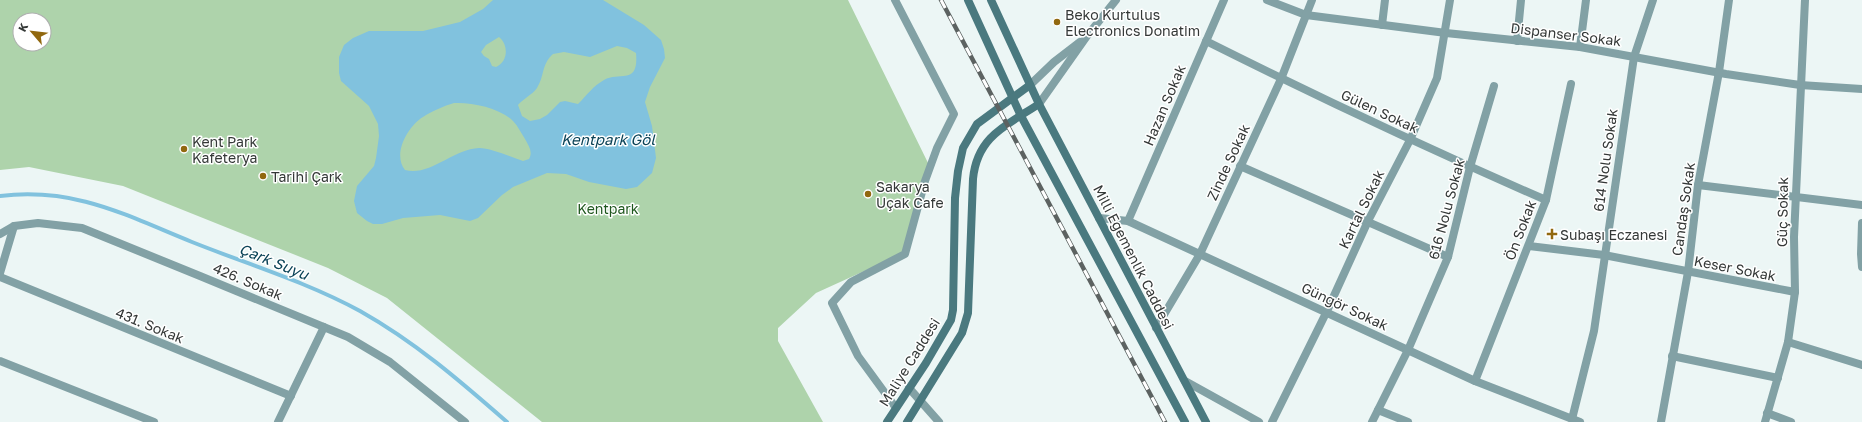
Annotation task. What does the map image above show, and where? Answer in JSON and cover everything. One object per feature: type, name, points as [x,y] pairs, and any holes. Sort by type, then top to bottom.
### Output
[{"type":"main road","points":[[968,0],[1022,116],[1186,422]]},
{"type":"main road","points":[[991,0],[1030,85]]},
{"type":"main road","name":"Maliye Caddesi","points":[[887,422],[951,320],[953,310],[955,253],[955,198],[958,171],[963,148],[977,124],[1030,85]]},
{"type":"main road","name":"Milli Egemenlik Caddesi","points":[[1030,85],[1206,422]]},
{"type":"main road","points":[[907,422],[962,333],[966,323],[968,313],[973,179],[974,168],[978,155],[997,131],[1039,104]]},
{"type":"street","points":[[895,0],[954,114],[937,148],[905,254],[851,282],[832,303],[858,356],[896,408]]},
{"type":"street","points":[[1039,104],[1087,36],[1116,0]]},
{"type":"street","name":"Hazan Sokak","points":[[1128,221],[1224,0]]},
{"type":"street","name":"Dispanser Sokak","points":[[1267,0],[1306,15],[1446,33],[1580,47],[1800,85],[1862,89]]},
{"type":"street","name":"Zinde Sokak","points":[[1156,328],[1200,254],[1281,79],[1312,0]]},
{"type":"street","points":[[1382,25],[1385,0]]},
{"type":"street","name":"Kartal Sokak","points":[[1272,422],[1327,311],[1368,221],[1410,140],[1438,78],[1450,0]]},
{"type":"street","points":[[1517,41],[1521,0]]},
{"type":"street","points":[[1580,47],[1586,0]]},
{"type":"street","name":"614 Nolu Sokak","points":[[1576,420],[1594,331],[1634,57],[1652,0]]},
{"type":"street","name":"Candaş Sokak","points":[[1661,422],[1688,272],[1698,185],[1719,72],[1729,0]]},
{"type":"street","name":"Güç Sokak","points":[[1765,422],[1788,342],[1795,292],[1795,197],[1805,0]]},
{"type":"street","points":[[1030,85],[1054,62],[1087,36]]},
{"type":"street","name":"Gülen Sokak","points":[[1206,41],[1281,79],[1410,140],[1546,200]]},
{"type":"street","name":"Ön Sokak","points":[[1475,381],[1546,200],[1571,84]]},
{"type":"street","name":"616 Nolu Sokak","points":[[1372,422],[1408,350],[1448,257],[1470,167],[1494,86]]},
{"type":"street","points":[[1240,166],[1448,257]]},
{"type":"street","points":[[1698,185],[1862,205]]},
{"type":"street","name":"Güngör Sokak","points":[[1099,218],[1128,221],[1327,311],[1475,381],[1576,420]]},
{"type":"street","name":"426. Sokak","points":[[0,234],[14,226],[38,223],[82,228],[348,336],[390,362],[465,422]]},
{"type":"street","points":[[1862,223],[1860,254],[1862,267]]},
{"type":"street","points":[[0,274],[14,226]]},
{"type":"street","name":"Keser Sokak","points":[[1529,246],[1604,255],[1795,292]]},
{"type":"street","name":"431. Sokak","points":[[0,277],[291,396]]},
{"type":"street","points":[[278,422],[324,327]]},
{"type":"street","points":[[1788,342],[1862,366]]},
{"type":"street","points":[[1672,356],[1778,378]]},
{"type":"street","points":[[0,361],[154,422]]},
{"type":"street","points":[[1185,381],[1259,422]]},
{"type":"street","points":[[909,388],[939,422]]},
{"type":"street","points":[[1378,410],[1408,422]]},
{"type":"street","points":[[1767,413],[1791,422]]},
{"type":"green space","name":"Kentpark","points":[[0,0],[848,0],[930,167],[906,252],[816,293],[778,328],[778,341],[823,422],[542,422],[387,298],[328,268],[123,186],[29,167],[0,170]]},
{"type":"water","name":"Kentpark Göl","points":[[493,0],[603,0],[644,25],[661,40],[665,58],[650,87],[645,102],[652,126],[656,158],[652,173],[637,187],[626,189],[589,182],[566,174],[547,173],[513,187],[502,195],[478,218],[470,221],[440,215],[403,218],[382,224],[373,224],[367,221],[357,213],[354,201],[357,186],[374,166],[379,136],[378,124],[369,106],[341,81],[339,73],[339,57],[344,45],[353,38],[369,31],[423,31],[460,22],[483,9]],"holes":[[[499,37],[504,44],[506,53],[503,61],[496,67],[492,66],[489,59],[481,52],[486,45]],[[617,46],[627,48],[636,53],[635,70],[627,76],[610,78],[600,82],[578,104],[565,101],[560,102],[547,115],[540,119],[530,121],[522,116],[518,105],[537,88],[545,66],[553,54],[564,52],[590,57]],[[454,103],[461,103],[493,109],[507,116],[513,121],[528,144],[531,151],[529,159],[523,161],[495,151],[479,148],[460,153],[423,170],[405,170],[401,163],[400,156],[407,134],[417,121],[434,111]]]},
{"type":"waterway","name":"Çark Suyu","points":[[0,196],[27,194],[76,199],[122,213],[319,291],[360,311],[418,349],[436,362],[507,422]]},
{"type":"railway","points":[[941,0],[1165,422]]},
{"type":"place","name":"Beko Kurtulus Electronics Donatim","points":[[1057,22]]},
{"type":"place","name":"Kent Park Kafeterya","points":[[184,149]]},
{"type":"place","name":"Tarihi Çark","points":[[263,176]]},
{"type":"place","name":"Sakarya Uçak Cafe","points":[[868,194]]},
{"type":"place","name":"Subaşı Eczanesi","points":[[1552,234]]}]
